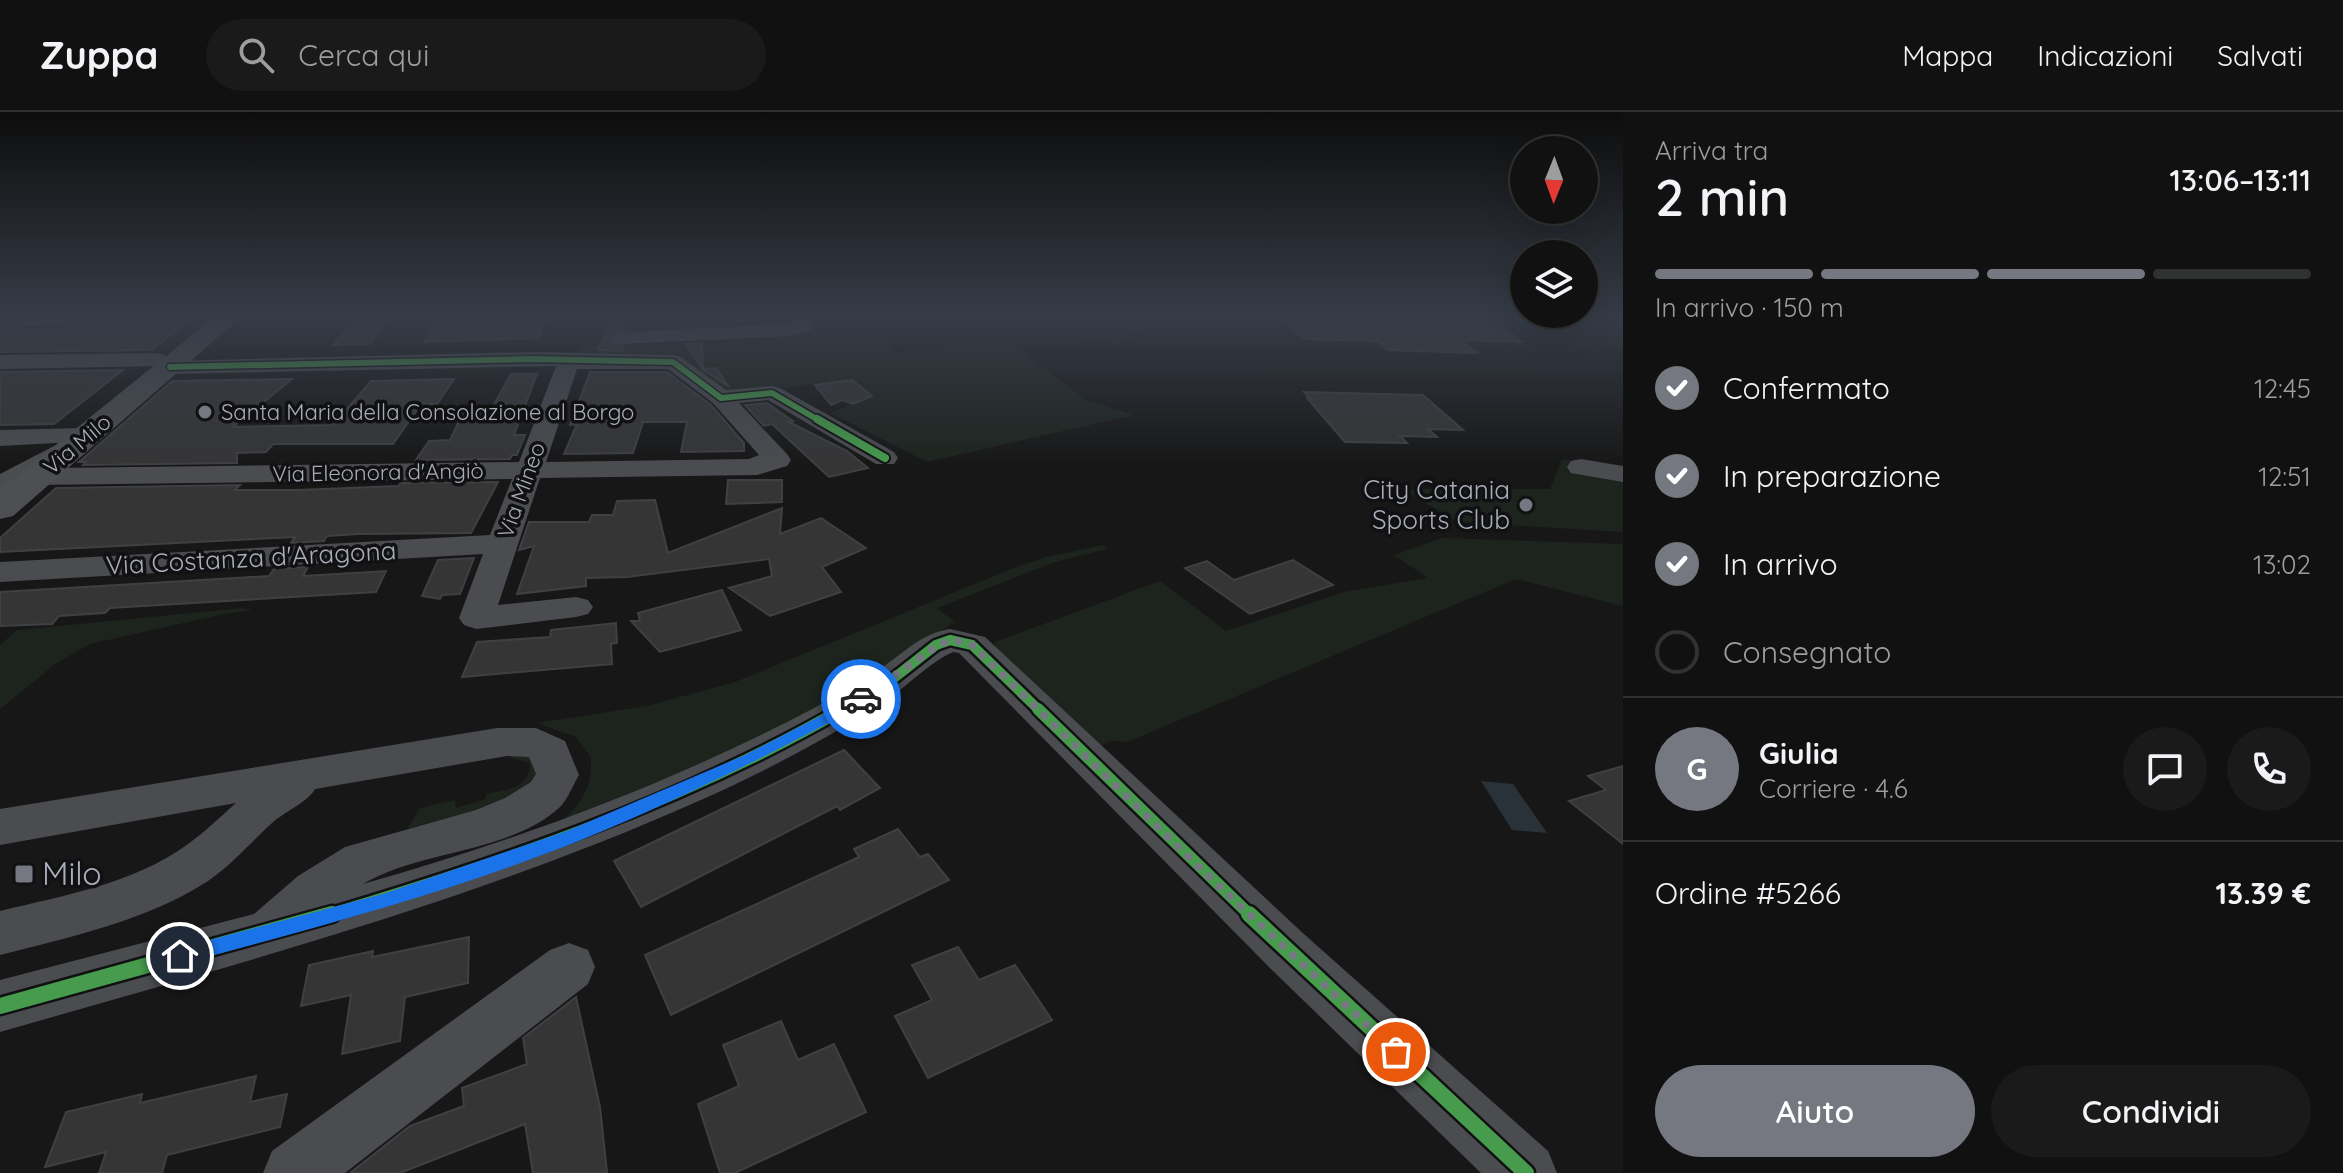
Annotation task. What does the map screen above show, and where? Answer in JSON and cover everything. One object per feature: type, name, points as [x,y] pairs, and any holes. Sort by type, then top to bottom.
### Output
[{"type":"main road","name":"Via Milo","points":[[9,486],[75,437],[155,368]]},
{"type":"street","points":[[0,438],[75,437],[160,368]]},
{"type":"street","points":[[239,368],[240,373],[244,374],[448,371],[488,368]]},
{"type":"street","name":"Via Mineo","points":[[561,368],[476,618],[576,607]]},
{"type":"street","points":[[679,368],[721,398],[759,439],[788,427]]},
{"type":"street","points":[[721,398],[772,393],[885,458]]},
{"type":"street","name":"Via Eleonora d'Angiò","points":[[9,486],[528,469],[757,467],[760,463],[778,460],[759,439]]},
{"type":"street","points":[[1581,467],[1623,474]]},
{"type":"street","name":"Via Costanza d'Aragona","points":[[0,572],[501,544]]},
{"type":"street","points":[[0,1006],[383,902],[587,830],[750,759],[834,716],[948,640],[972,645],[1275,941],[1526,1173]]},
{"type":"street","points":[[0,827],[243,804],[324,771],[512,742],[545,746],[558,767],[549,793],[536,805],[512,816],[367,858],[333,876],[266,932]]},
{"type":"street","points":[[0,933],[98,908],[145,892],[192,867],[243,804]]},
{"type":"street","points":[[294,1173],[569,967]]},
{"type":"shaded area","points":[[691,368],[1043,368],[1086,400],[1134,415],[927,462],[831,413],[868,397],[867,392],[852,380],[726,392]]},
{"type":"shaded area","name":"City Catania Sports Club","points":[[1562,459],[1615,468],[1623,465],[1623,532],[1457,522],[1402,489],[1550,489]]},
{"type":"shaded area","points":[[1442,538],[1623,544],[1623,606],[1516,579],[1127,742],[1111,741],[1090,751],[993,654],[995,642],[1160,581],[1226,631],[1344,592],[1428,578],[1394,555]]},
{"type":"shaded area","points":[[1103,545],[1108,549],[1055,562],[937,608],[955,622],[795,723],[586,819],[566,817],[586,790],[591,757],[576,737],[537,723],[647,706],[735,682],[1014,568],[1046,557]]},
{"type":"shaded area","points":[[243,608],[253,610],[90,644],[55,664],[0,709],[0,645],[17,630]]},
{"type":"shaded area","points":[[513,754],[523,754],[538,761],[536,782],[512,801],[407,829],[420,808],[455,800],[456,808],[521,783],[529,772],[530,763],[510,758]]},
{"type":"shaded area","points":[[1481,781],[1513,784],[1547,833],[1512,830]]},
{"type":"building","points":[[716,368],[729,387],[702,369]]},
{"type":"building","points":[[123,370],[54,424],[0,425],[0,372]]},
{"type":"building","points":[[590,372],[667,372],[711,405],[744,443],[744,451],[681,452],[687,422],[643,422],[633,453],[564,454],[577,424],[570,425]]},
{"type":"building","points":[[511,374],[537,374],[514,435],[525,435],[517,455],[512,455],[510,459],[416,460],[429,441],[450,440],[465,409],[492,408]]},
{"type":"building","points":[[292,379],[233,427],[333,425],[371,381],[454,379],[437,404],[421,404],[393,444],[273,444],[266,452],[237,453],[237,463],[83,465],[86,462],[79,462],[172,381]]},
{"type":"building","points":[[852,380],[872,396],[853,404],[842,400],[831,405],[815,385]]},
{"type":"building","points":[[1304,392],[1423,395],[1463,430],[1428,429],[1437,437],[1400,436],[1407,443],[1345,442]]},
{"type":"building","points":[[767,403],[793,421],[789,422],[847,451],[868,468],[829,477],[772,424],[764,426],[745,405]]},
{"type":"building","points":[[728,480],[782,480],[782,502],[726,504]]},
{"type":"building","points":[[498,482],[471,533],[358,534],[327,536],[324,541],[291,543],[295,537],[0,552],[0,538],[56,488],[240,485],[235,490],[298,490],[399,486],[400,483]]},
{"type":"building","points":[[655,500],[668,553],[782,508],[780,534],[821,518],[866,548],[822,567],[841,592],[770,616],[729,588],[772,576],[769,559],[627,577],[586,578],[586,586],[517,594],[534,546],[519,550],[529,522],[589,522],[592,515],[613,515],[617,501]]},
{"type":"building","points":[[474,558],[460,594],[442,595],[440,599],[422,596],[438,560]]},
{"type":"building","points":[[1293,560],[1333,585],[1250,614],[1185,568],[1207,561],[1234,580]]},
{"type":"building","points":[[308,567],[303,576],[386,571],[376,592],[110,608],[105,613],[59,616],[52,624],[0,626],[0,592],[269,576],[274,569]]},
{"type":"building","points":[[722,590],[741,630],[660,652],[631,621],[640,621],[638,613]]},
{"type":"building","points":[[616,623],[617,643],[611,644],[612,664],[462,677],[477,642],[550,637],[551,630]]},
{"type":"building","points":[[844,750],[880,788],[840,810],[837,806],[641,907],[614,861]]},
{"type":"building","points":[[1623,766],[1623,844],[1569,801],[1606,790],[1588,776]]},
{"type":"building","points":[[898,829],[920,857],[928,854],[949,880],[671,1015],[645,955],[859,857],[854,849]]},
{"type":"building","points":[[469,937],[468,983],[405,997],[400,1041],[342,1054],[351,995],[301,1006],[309,965],[373,951],[372,957]]},
{"type":"building","points":[[958,947],[979,980],[1015,965],[1052,1020],[928,1078],[895,1016],[932,1000],[912,965]]},
{"type":"building","points":[[576,997],[600,1107],[607,1173],[533,1173],[525,1124],[400,1173],[350,1173],[410,1126],[464,1106],[462,1088],[527,1064],[523,1038]]},
{"type":"building","points":[[781,1021],[798,1060],[834,1044],[866,1112],[735,1173],[720,1173],[698,1104],[739,1086],[723,1045]]},
{"type":"building","points":[[256,1076],[250,1102],[287,1094],[280,1127],[167,1155],[162,1173],[99,1173],[106,1152],[45,1167],[66,1112],[142,1094],[140,1103]]},
{"type":"cycle path","points":[[680,368],[721,398],[772,393],[885,458]]},
{"type":"cycle path","points":[[0,1006],[393,896],[586,830],[680,791],[789,739],[879,688],[936,645],[953,640],[972,645],[1287,951],[1526,1173]]},
{"type":"way so far","points":[[861,699],[941,643],[948,640],[972,645],[1093,766],[1396,1052]]},
{"type":"place","name":"Santa Maria della Consolazione al Borgo","points":[[205,412]]},
{"type":"place","name":"City Catania Sports Club","points":[[1526,505]]},
{"type":"place","name":"Milo","points":[[24,874]]},
{"type":"route","points":[[180,956],[383,902],[573,836],[750,759],[861,699]]}]
